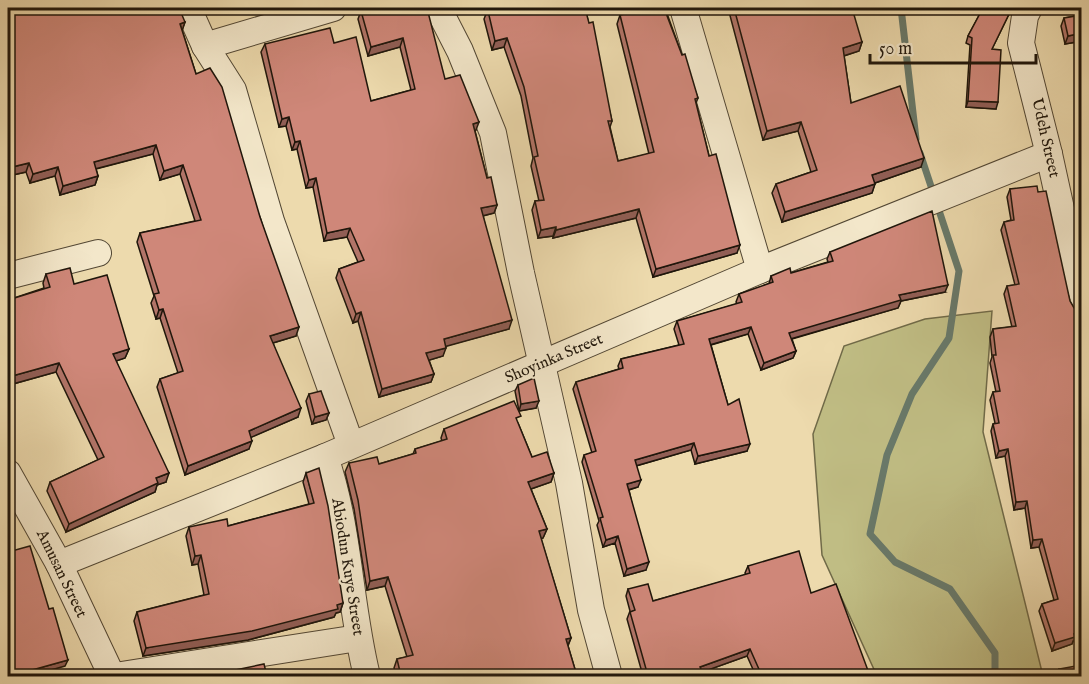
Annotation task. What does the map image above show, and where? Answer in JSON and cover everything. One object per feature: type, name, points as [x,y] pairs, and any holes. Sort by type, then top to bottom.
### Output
[{"type":"street","points":[[188,8],[205,46],[232,90],[272,220],[351,445]]},
{"type":"street","points":[[205,46],[333,8]]},
{"type":"street","points":[[438,8],[460,51],[493,133],[569,483],[591,610],[609,676]]},
{"type":"street","points":[[683,8],[760,270]]},
{"type":"street","name":"Udeh Street","points":[[1029,8],[1025,16],[1021,43],[1050,154],[1082,305]]},
{"type":"street","name":"Shoyinka Street","points":[[59,564],[326,457],[760,270],[946,193],[1050,154]]},
{"type":"street","points":[[8,276],[98,253]]},
{"type":"street","name":"Abiodun Kuye Street","points":[[326,457],[333,479],[349,557],[358,638],[367,676]]},
{"type":"street","name":"Amusan Street","points":[[8,473],[59,564],[113,676]]},
{"type":"street","points":[[113,676],[358,638]]},
{"type":"shaded area","points":[[992,311],[983,432],[1043,676],[877,676],[822,555],[813,434],[844,346],[925,319]]},
{"type":"building","points":[[8,8],[179,8],[185,22],[180,24],[196,74],[210,68],[222,87],[260,217],[299,327],[270,336],[301,408],[249,431],[252,441],[188,466],[160,379],[183,371],[163,309],[159,310],[154,294],[159,293],[140,233],[201,220],[183,165],[164,171],[156,145],[94,162],[98,176],[63,186],[58,167],[33,174],[29,163],[8,168]]},
{"type":"building","points":[[372,8],[427,8],[445,79],[460,75],[479,122],[473,124],[487,178],[491,177],[497,205],[481,208],[512,320],[444,339],[446,348],[426,353],[434,374],[382,389],[361,312],[356,314],[339,269],[364,260],[350,228],[327,233],[316,178],[309,180],[300,141],[295,142],[289,117],[282,119],[265,44],[330,28],[334,43],[356,37],[371,101],[415,89],[403,38],[371,47],[361,11]]},
{"type":"building","points":[[490,8],[585,8],[589,23],[593,22],[612,121],[608,121],[618,161],[654,152],[620,15],[625,14],[623,8],[664,8],[682,55],[685,54],[698,98],[695,99],[709,156],[716,154],[740,245],[656,269],[639,209],[556,230],[556,227],[541,230],[535,201],[544,200],[534,157],[538,156],[524,87],[507,38],[495,41],[488,11],[491,10]]},
{"type":"building","points":[[734,8],[852,8],[862,42],[843,48],[851,103],[900,86],[924,158],[872,175],[875,184],[785,212],[776,184],[817,170],[801,122],[767,131]]},
{"type":"building","points":[[983,8],[1012,8],[992,49],[1001,50],[998,102],[968,101],[972,38],[968,36]]},
{"type":"building","points":[[1082,15],[1082,33],[1068,36],[1064,18]]},
{"type":"building","points":[[1037,186],[1038,192],[1046,191],[1070,301],[1074,308],[1082,313],[1082,331],[1076,332],[1082,372],[1082,633],[1074,634],[1075,637],[1055,643],[1042,604],[1058,599],[1042,539],[1033,540],[1027,501],[1016,502],[1008,449],[999,451],[993,424],[999,423],[993,392],[1000,391],[993,355],[996,355],[993,329],[1016,326],[1007,286],[1019,284],[1004,222],[1014,220],[1010,189]]},
{"type":"building","points":[[932,211],[948,285],[899,295],[901,300],[789,333],[796,351],[764,363],[751,327],[709,339],[728,405],[739,399],[750,444],[698,456],[694,443],[635,460],[641,480],[627,484],[649,562],[627,569],[618,536],[606,540],[600,518],[603,517],[584,455],[596,451],[576,382],[623,368],[621,359],[684,344],[677,321],[742,302],[739,294],[773,282],[771,276],[790,268],[791,273],[833,261],[830,252]]},
{"type":"building","points":[[70,268],[74,284],[107,275],[129,349],[113,354],[169,473],[156,478],[158,483],[69,524],[50,482],[104,457],[59,363],[12,376],[13,382],[8,384],[8,300],[50,287],[46,274]]},
{"type":"building","points":[[534,378],[539,401],[521,404],[518,385]]},
{"type":"building","points":[[321,391],[329,413],[315,417],[309,394]]},
{"type":"building","points":[[514,401],[521,416],[516,418],[532,457],[547,452],[554,473],[528,482],[547,529],[539,531],[571,638],[566,639],[577,676],[401,676],[397,659],[413,655],[388,577],[370,581],[358,500],[349,463],[377,457],[379,464],[416,453],[415,449],[447,439],[444,429]]},
{"type":"building","points":[[319,468],[328,506],[343,603],[337,605],[338,609],[252,631],[146,648],[137,612],[209,594],[201,555],[195,556],[189,527],[227,519],[228,526],[314,503],[306,473]]},
{"type":"building","points":[[30,546],[49,609],[53,608],[68,660],[32,670],[34,676],[8,676],[8,552]]},
{"type":"building","points":[[799,551],[811,593],[836,584],[870,676],[762,676],[750,649],[700,667],[704,676],[648,676],[630,612],[635,610],[628,589],[648,584],[653,601],[750,573],[748,566]]},
{"type":"building","points":[[264,664],[267,676],[206,676]]},
{"type":"building","points":[[1082,665],[1082,676],[1061,676],[1059,669]]},
{"type":"waterway","points":[[901,8],[916,139]]},
{"type":"waterway","points":[[920,153],[959,271],[949,338],[912,394],[887,455],[870,534],[895,562],[950,589],[995,653],[995,676]]}]
